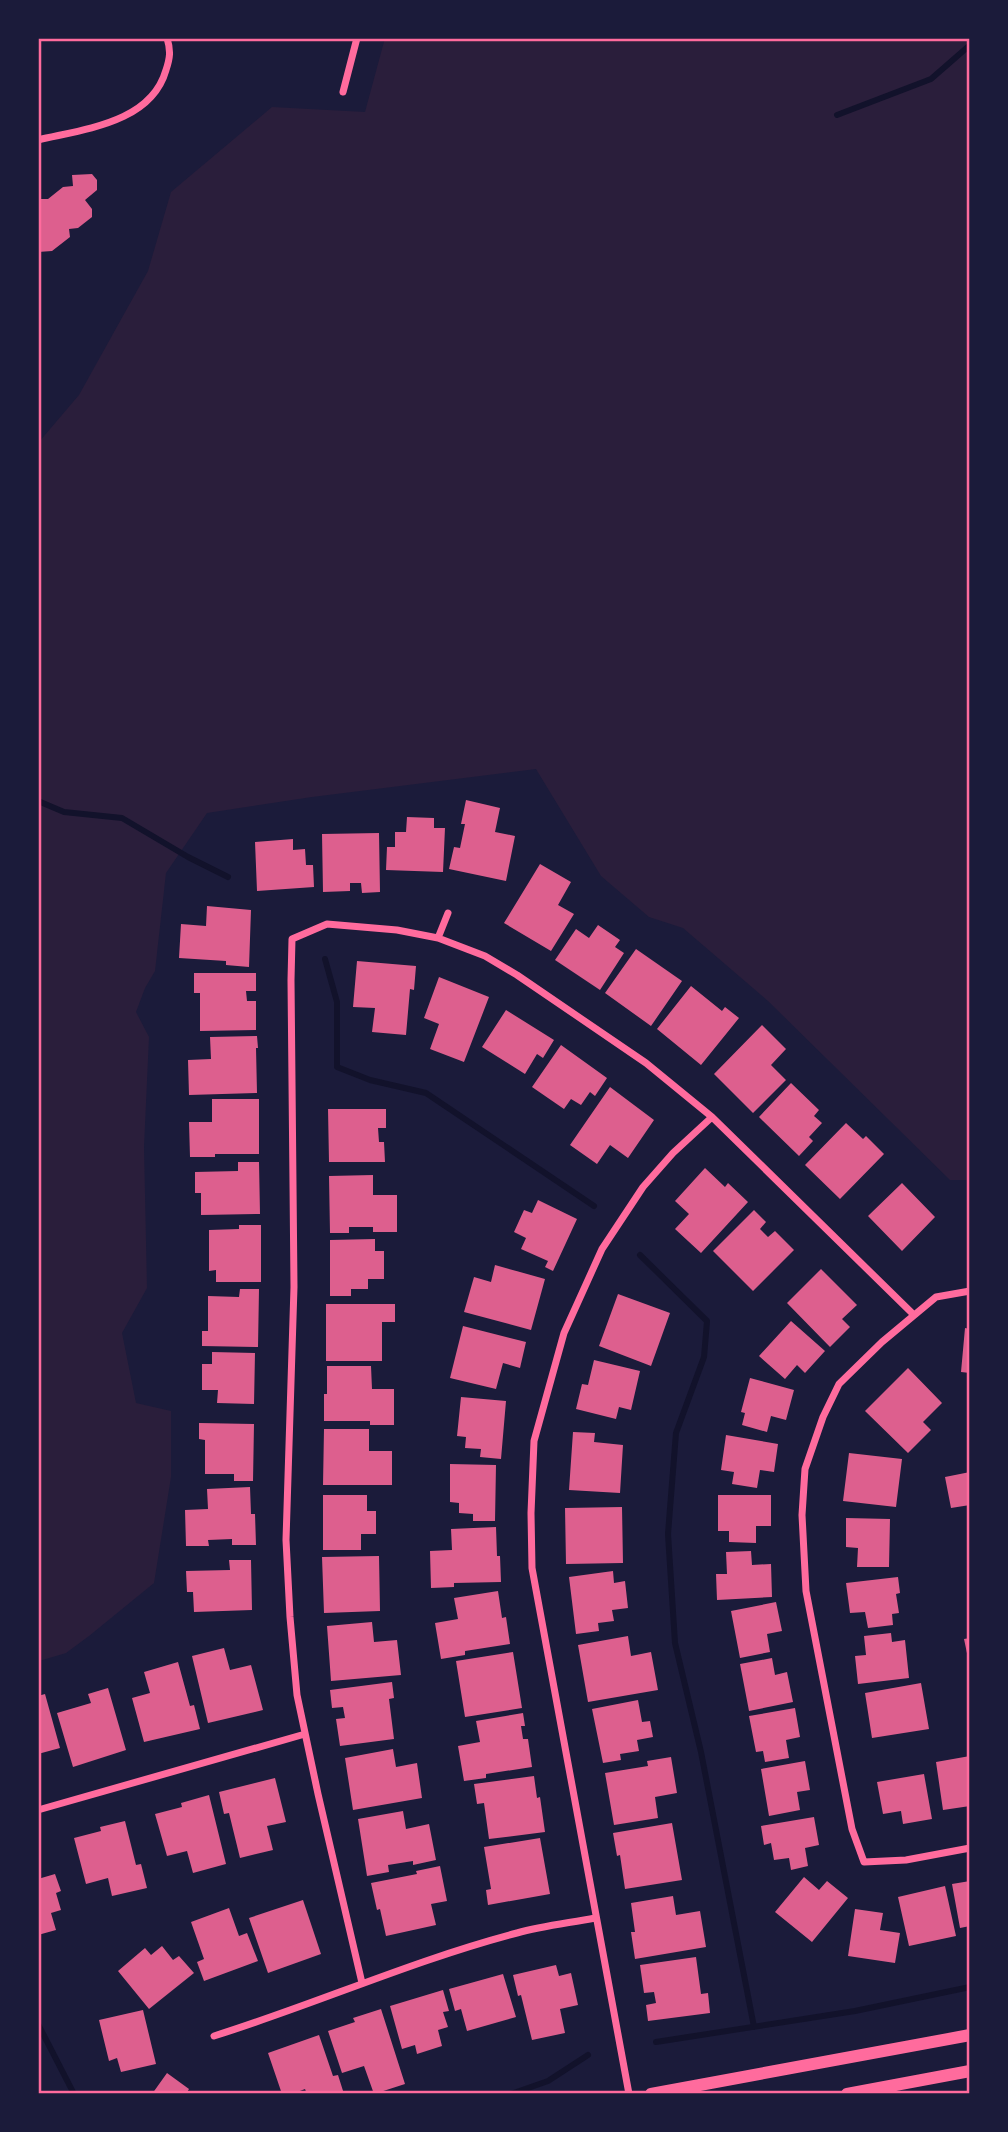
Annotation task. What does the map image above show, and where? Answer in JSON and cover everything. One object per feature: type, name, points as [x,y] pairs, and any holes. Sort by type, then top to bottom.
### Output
[{"type":"street","points":[[38,140],[108,123],[147,103],[162,82],[171,53],[167,38]]},
{"type":"street","points":[[343,92],[356,38]]},
{"type":"street","points":[[438,938],[448,913]]},
{"type":"street","points":[[362,1983],[297,1695],[290,1617],[286,1540],[294,1287],[292,939],[327,924],[397,930],[438,938],[485,956],[517,975],[646,1063],[712,1117],[914,1315]]},
{"type":"street","points":[[629,2094],[532,1567],[534,1441],[564,1333],[602,1249],[643,1187],[673,1153],[712,1117]]},
{"type":"street","points":[[970,1291],[936,1297],[881,1342],[839,1384],[823,1417],[806,1469],[802,1515],[806,1591],[852,1829],[864,1862],[906,1860],[970,1847]]},
{"type":"street","points":[[38,1810],[305,1734]]},
{"type":"street","points":[[214,2036],[268,2020],[425,1961],[519,1932],[595,1918]]},
{"type":"street","points":[[651,2094],[970,2035]]},
{"type":"street","points":[[847,2094],[970,2071]]},
{"type":"shaded area","points":[[385,38],[969,39],[969,1180],[950,1180],[768,1001],[683,928],[649,917],[601,876],[536,769],[207,813],[166,873],[155,971],[136,1012],[149,1037],[144,1147],[147,1288],[122,1333],[136,1403],[171,1411],[171,1477],[154,1583],[66,1653],[39,1661],[39,442],[79,395],[148,271],[171,192],[272,107],[365,112]]},
{"type":"building","points":[[92,174],[97,180],[97,190],[85,200],[92,209],[92,217],[78,228],[69,229],[70,237],[52,251],[38,252],[38,199],[48,199],[63,187],[73,186],[72,175]]},
{"type":"building","points":[[466,800],[500,808],[495,832],[515,836],[506,881],[449,869],[454,847],[460,848]]},
{"type":"building","points":[[407,817],[434,818],[434,828],[445,828],[443,872],[386,870],[387,847],[395,847],[395,832],[406,832]]},
{"type":"building","points":[[379,833],[380,892],[362,893],[361,883],[350,883],[350,891],[323,892],[322,834]]},
{"type":"building","points":[[293,839],[293,850],[305,849],[306,865],[313,865],[314,887],[257,891],[255,842]]},
{"type":"building","points":[[540,864],[571,882],[558,905],[574,914],[551,951],[504,923]]},
{"type":"building","points":[[207,906],[251,910],[249,967],[226,965],[226,961],[179,958],[181,924],[206,926]]},
{"type":"building","points":[[598,925],[620,940],[615,947],[624,953],[600,990],[555,960],[576,929],[589,938]]},
{"type":"building","points":[[636,949],[682,981],[651,1026],[605,993]]},
{"type":"building","points":[[357,961],[416,966],[414,990],[410,989],[406,1035],[372,1032],[375,1008],[353,1007]]},
{"type":"building","points":[[194,973],[256,973],[256,991],[246,991],[247,1001],[256,1001],[256,1030],[200,1031],[200,993],[194,993]]},
{"type":"building","points":[[439,977],[489,997],[464,1062],[430,1049],[439,1024],[424,1018]]},
{"type":"building","points":[[691,986],[722,1011],[725,1007],[739,1018],[701,1065],[657,1029]]},
{"type":"building","points":[[506,1010],[554,1040],[543,1058],[537,1054],[525,1074],[482,1047]]},
{"type":"building","points":[[762,1025],[786,1049],[771,1065],[786,1080],[753,1113],[714,1074]]},
{"type":"building","points":[[257,1036],[257,1093],[189,1095],[188,1060],[211,1059],[210,1037]]},
{"type":"building","points":[[561,1045],[607,1078],[595,1096],[590,1092],[581,1105],[571,1099],[564,1109],[532,1087]]},
{"type":"building","points":[[791,1083],[819,1110],[814,1116],[822,1123],[809,1137],[813,1141],[799,1156],[759,1117]]},
{"type":"building","points":[[610,1087],[654,1120],[628,1158],[610,1145],[597,1164],[570,1145]]},
{"type":"building","points":[[212,1099],[259,1099],[259,1154],[190,1157],[189,1122],[212,1122]]},
{"type":"building","points":[[328,1109],[386,1109],[386,1128],[378,1128],[379,1142],[384,1142],[385,1162],[329,1162]]},
{"type":"building","points":[[846,1123],[863,1139],[866,1136],[884,1154],[840,1199],[805,1165]]},
{"type":"building","points":[[238,1162],[259,1162],[260,1214],[201,1215],[201,1193],[195,1193],[195,1172],[238,1171]]},
{"type":"building","points":[[705,1168],[725,1187],[728,1183],[748,1202],[701,1253],[675,1229],[689,1214],[675,1201]]},
{"type":"building","points":[[373,1175],[373,1195],[397,1195],[397,1232],[373,1232],[373,1227],[349,1227],[349,1233],[330,1233],[329,1176]]},
{"type":"building","points":[[902,1183],[935,1217],[902,1251],[868,1216]]},
{"type":"building","points":[[538,1200],[577,1219],[553,1271],[545,1267],[548,1261],[521,1249],[526,1238],[514,1232],[524,1210],[532,1213]]},
{"type":"building","points":[[754,1210],[766,1222],[760,1229],[768,1237],[775,1231],[794,1250],[753,1291],[713,1251]]},
{"type":"building","points":[[239,1225],[261,1225],[261,1282],[216,1282],[216,1270],[209,1271],[209,1230],[239,1229]]},
{"type":"building","points":[[375,1239],[375,1251],[384,1251],[384,1279],[368,1279],[368,1289],[351,1289],[351,1296],[330,1296],[330,1240]]},
{"type":"building","points":[[495,1265],[545,1279],[531,1330],[464,1312],[474,1277],[491,1282]]},
{"type":"building","points":[[821,1269],[857,1305],[842,1319],[850,1327],[830,1347],[787,1303]]},
{"type":"building","points":[[240,1289],[259,1289],[258,1347],[202,1346],[202,1331],[208,1331],[208,1296],[239,1297]]},
{"type":"building","points":[[618,1294],[670,1313],[651,1366],[599,1346]]},
{"type":"building","points":[[326,1304],[395,1304],[395,1322],[382,1322],[382,1361],[326,1361]]},
{"type":"building","points":[[791,1321],[825,1351],[805,1373],[797,1365],[785,1379],[759,1356]]},
{"type":"building","points":[[463,1326],[526,1342],[520,1368],[503,1363],[496,1389],[450,1378]]},
{"type":"building","points":[[965,1328],[970,1329],[970,1373],[961,1372]]},
{"type":"building","points":[[212,1352],[255,1353],[254,1404],[217,1403],[218,1390],[202,1390],[202,1364],[212,1364]]},
{"type":"building","points":[[594,1360],[640,1371],[631,1410],[619,1407],[616,1419],[576,1409],[582,1384],[588,1385]]},
{"type":"building","points":[[327,1366],[371,1366],[372,1389],[394,1389],[394,1425],[370,1425],[370,1421],[324,1421]]},
{"type":"building","points":[[908,1368],[942,1403],[923,1422],[931,1430],[908,1453],[865,1411]]},
{"type":"building","points":[[750,1378],[794,1390],[786,1420],[771,1416],[767,1432],[742,1425],[745,1413],[741,1412]]},
{"type":"building","points":[[461,1397],[506,1401],[501,1459],[480,1457],[481,1449],[465,1448],[466,1437],[457,1436]]},
{"type":"building","points":[[199,1423],[254,1424],[253,1481],[234,1481],[234,1474],[205,1474],[205,1440],[199,1439]]},
{"type":"building","points":[[324,1429],[369,1429],[369,1451],[392,1451],[392,1485],[323,1485]]},
{"type":"building","points":[[573,1432],[595,1433],[594,1442],[623,1445],[620,1493],[569,1490]]},
{"type":"building","points":[[726,1435],[778,1444],[774,1472],[760,1470],[757,1488],[732,1484],[734,1472],[721,1470]]},
{"type":"building","points":[[849,1453],[902,1459],[896,1507],[843,1501]]},
{"type":"building","points":[[450,1464],[496,1465],[495,1521],[473,1521],[473,1514],[459,1513],[459,1503],[450,1502]]},
{"type":"building","points":[[970,1472],[970,1505],[951,1508],[945,1477]]},
{"type":"building","points":[[250,1487],[251,1514],[255,1514],[256,1545],[232,1545],[232,1539],[208,1540],[209,1546],[186,1546],[185,1510],[208,1509],[207,1489]]},
{"type":"building","points":[[323,1495],[367,1495],[367,1511],[376,1511],[376,1534],[361,1534],[361,1550],[323,1550]]},
{"type":"building","points":[[718,1495],[771,1495],[771,1526],[756,1526],[756,1543],[729,1542],[729,1531],[718,1531]]},
{"type":"building","points":[[622,1507],[623,1563],[566,1564],[565,1508]]},
{"type":"building","points":[[846,1518],[890,1519],[889,1567],[857,1567],[858,1548],[846,1547]]},
{"type":"building","points":[[496,1527],[501,1582],[454,1583],[454,1587],[431,1588],[430,1551],[452,1550],[451,1529]]},
{"type":"building","points":[[751,1551],[752,1565],[771,1564],[772,1597],[717,1600],[716,1574],[727,1574],[726,1552]]},
{"type":"building","points":[[379,1556],[380,1611],[324,1613],[322,1557]]},
{"type":"building","points":[[229,1560],[251,1560],[252,1610],[194,1612],[193,1592],[187,1592],[186,1571],[230,1570]]},
{"type":"building","points":[[613,1571],[614,1583],[625,1581],[628,1608],[612,1610],[614,1621],[598,1623],[599,1631],[576,1634],[569,1577]]},
{"type":"building","points":[[898,1577],[900,1593],[896,1594],[899,1613],[892,1614],[893,1625],[868,1628],[865,1612],[850,1613],[846,1583]]},
{"type":"building","points":[[498,1591],[510,1644],[465,1651],[465,1655],[441,1659],[435,1623],[458,1619],[454,1598]]},
{"type":"building","points":[[776,1602],[782,1631],[767,1634],[770,1652],[740,1658],[731,1611]]},
{"type":"building","points":[[372,1622],[374,1642],[397,1640],[401,1675],[331,1681],[327,1626]]},
{"type":"building","points":[[891,1633],[892,1642],[905,1640],[909,1678],[858,1684],[855,1656],[866,1655],[864,1636]]},
{"type":"building","points":[[628,1636],[631,1656],[651,1652],[658,1690],[588,1702],[578,1645]]},
{"type":"building","points":[[970,1638],[970,1658],[968,1658],[964,1639]]},
{"type":"building","points":[[224,1648],[230,1670],[251,1665],[263,1710],[208,1723],[192,1656]]},
{"type":"building","points":[[513,1652],[522,1708],[465,1717],[456,1661]]},
{"type":"building","points":[[772,1658],[775,1675],[787,1672],[793,1702],[749,1711],[740,1664]]},
{"type":"building","points":[[178,1662],[190,1706],[194,1705],[200,1729],[144,1742],[132,1698],[150,1693],[144,1672]]},
{"type":"building","points":[[392,1682],[394,1698],[389,1699],[394,1739],[340,1746],[336,1719],[345,1718],[343,1707],[332,1708],[330,1690]]},
{"type":"building","points":[[921,1683],[929,1729],[872,1738],[865,1693]]},
{"type":"building","points":[[108,1688],[126,1750],[73,1767],[57,1713],[91,1703],[88,1694]]},
{"type":"building","points":[[45,1694],[60,1748],[38,1754],[38,1696]]},
{"type":"building","points":[[638,1700],[642,1722],[650,1721],[653,1737],[637,1740],[639,1751],[620,1754],[621,1760],[603,1763],[592,1709]]},
{"type":"building","points":[[795,1708],[800,1737],[786,1740],[789,1758],[765,1762],[763,1751],[756,1752],[749,1716]]},
{"type":"building","points":[[523,1713],[523,1739],[528,1739],[532,1767],[486,1774],[486,1778],[464,1781],[458,1746],[480,1742],[476,1721]]},
{"type":"building","points":[[393,1749],[396,1767],[417,1763],[422,1798],[353,1810],[345,1758]]},
{"type":"building","points":[[970,1756],[970,1806],[943,1810],[936,1762]]},
{"type":"building","points":[[671,1757],[677,1793],[655,1797],[658,1818],[614,1825],[605,1773],[648,1766],[647,1761]]},
{"type":"building","points":[[805,1761],[810,1790],[797,1792],[800,1810],[769,1816],[761,1769]]},
{"type":"building","points":[[924,1774],[932,1819],[903,1824],[901,1811],[883,1814],[877,1782]]},
{"type":"building","points":[[534,1776],[545,1832],[489,1839],[484,1803],[477,1804],[474,1784]]},
{"type":"building","points":[[275,1778],[286,1822],[267,1826],[273,1850],[240,1858],[229,1813],[224,1814],[219,1792]]},
{"type":"building","points":[[209,1795],[226,1864],[193,1873],[187,1851],[167,1856],[155,1814],[182,1807],[181,1803]]},
{"type":"building","points":[[403,1811],[406,1829],[429,1824],[436,1860],[413,1865],[413,1861],[388,1865],[389,1872],[367,1876],[358,1819]]},
{"type":"building","points":[[814,1817],[819,1845],[805,1848],[808,1866],[791,1870],[789,1858],[774,1860],[771,1843],[764,1845],[761,1826]]},
{"type":"building","points":[[125,1821],[136,1865],[141,1864],[147,1888],[112,1896],[108,1878],[86,1884],[74,1838],[101,1831],[100,1827]]},
{"type":"building","points":[[672,1823],[682,1880],[625,1889],[620,1855],[617,1856],[613,1833]]},
{"type":"building","points":[[540,1838],[550,1894],[488,1905],[486,1890],[491,1889],[484,1847]]},
{"type":"building","points":[[440,1866],[447,1901],[431,1904],[436,1925],[386,1936],[371,1883],[417,1874],[416,1871]]},
{"type":"building","points":[[55,1874],[61,1891],[56,1893],[61,1910],[51,1913],[56,1930],[38,1935],[38,1879]]},
{"type":"building","points":[[804,1877],[819,1890],[827,1881],[848,1898],[812,1942],[775,1912]]},
{"type":"building","points":[[970,1881],[970,1926],[960,1928],[952,1884]]},
{"type":"building","points":[[945,1886],[956,1936],[909,1946],[898,1897]]},
{"type":"building","points":[[673,1896],[676,1915],[700,1911],[706,1947],[635,1959],[631,1903]]},
{"type":"building","points":[[303,1900],[321,1954],[268,1973],[249,1918]]},
{"type":"building","points":[[229,1908],[239,1936],[247,1933],[258,1961],[204,1981],[197,1962],[204,1959],[191,1922]]},
{"type":"building","points":[[855,1909],[883,1913],[880,1930],[900,1933],[895,1963],[848,1956]]},
{"type":"building","points":[[162,1946],[173,1960],[179,1956],[194,1973],[149,2009],[118,1971],[145,1948],[151,1955]]},
{"type":"building","points":[[696,1957],[701,1994],[708,1993],[710,2013],[648,2021],[646,2005],[656,2003],[654,1992],[644,1993],[640,1965]]},
{"type":"building","points":[[556,1965],[559,1976],[571,1973],[578,2005],[560,2009],[565,2033],[532,2040],[513,1975]]},
{"type":"building","points":[[503,1974],[516,2017],[467,2031],[461,2009],[455,2011],[449,1989]]},
{"type":"building","points":[[443,1990],[449,2011],[443,2012],[448,2027],[438,2030],[442,2046],[417,2054],[415,2045],[402,2049],[390,2006]]},
{"type":"building","points":[[381,2009],[405,2084],[374,2094],[364,2066],[342,2073],[328,2031],[355,2022],[353,2018]]},
{"type":"building","points":[[143,2010],[156,2064],[121,2072],[117,2058],[109,2061],[99,2020]]},
{"type":"building","points":[[319,2035],[333,2076],[338,2075],[344,2094],[307,2094],[305,2089],[292,2094],[282,2094],[268,2053]]},
{"type":"building","points":[[167,2073],[189,2089],[186,2094],[152,2094]]},
{"type":"waterway","points":[[837,115],[931,79],[970,45]]},
{"type":"waterway","points":[[38,801],[64,812],[122,818],[228,877]]},
{"type":"waterway","points":[[325,959],[337,1002],[337,1067],[370,1080],[426,1093],[594,1206]]},
{"type":"waterway","points":[[640,1255],[707,1321],[704,1357],[676,1433],[668,1534],[675,1643],[701,1752],[754,2027]]},
{"type":"waterway","points":[[656,2042],[855,2011],[970,1987]]},
{"type":"waterway","points":[[38,2024],[74,2094]]},
{"type":"waterway","points":[[511,2094],[548,2081],[588,2055]]}]
